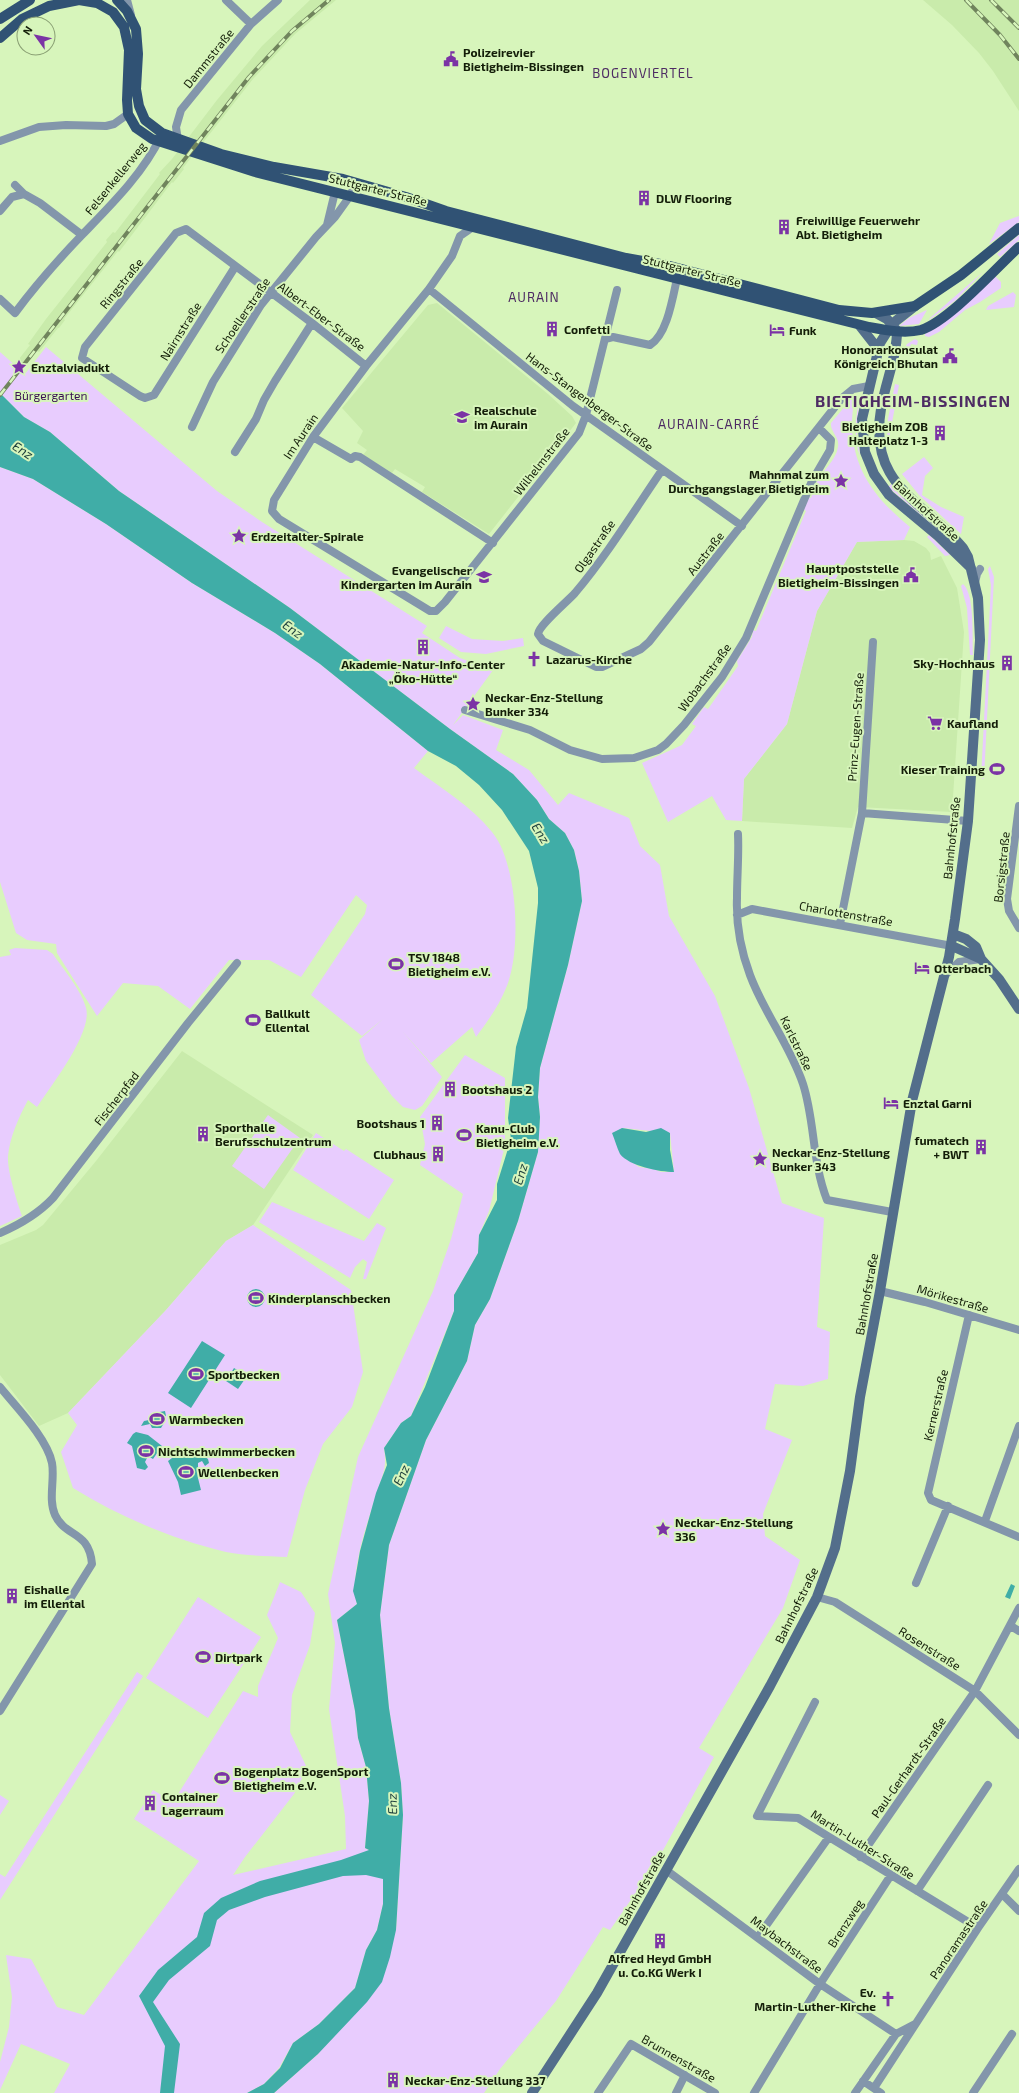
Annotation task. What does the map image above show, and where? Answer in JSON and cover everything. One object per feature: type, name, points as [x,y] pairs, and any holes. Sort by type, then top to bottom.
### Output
[{"type":"main road","points":[[0,19],[30,0]]},
{"type":"main road","points":[[0,38],[22,19],[49,6],[75,0],[91,0],[102,5],[117,15],[127,34],[129,54],[127,100],[128,114]]},
{"type":"main road","name":"Stuttgarter Straße","points":[[117,0],[136,28],[136,89],[139,106],[145,120],[160,138],[178,140],[221,154],[274,167],[326,175],[406,197],[446,211],[626,258],[680,268],[839,310],[876,313],[915,306],[962,276],[1019,228]]},
{"type":"main road","name":"Stuttgarter Straße","points":[[128,114],[132,122],[141,133],[160,138],[233,166],[860,326],[892,328]]},
{"type":"main road","points":[[892,328],[921,330],[937,322],[1019,247]]},
{"type":"street","points":[[127,0],[132,20]]},
{"type":"street","points":[[226,0],[251,24]]},
{"type":"street","name":"Dammstraße","points":[[178,140],[176,127],[181,110],[251,24],[278,0]]},
{"type":"street","points":[[0,141],[39,127],[73,125],[106,126],[114,124],[128,114]]},
{"type":"street","name":"Felsenkellerweg","points":[[0,299],[15,313],[34,287],[105,212],[128,184],[160,138]]},
{"type":"street","name":"Schoellerstraße","points":[[192,427],[213,382],[270,292],[335,217],[350,196],[356,183]]},
{"type":"street","points":[[15,186],[82,235]]},
{"type":"street","name":"Schoellerstraße","points":[[327,225],[335,192]]},
{"type":"street","points":[[0,211],[12,197],[24,194]]},
{"type":"street","name":"Im Aurain","points":[[436,611],[426,609],[274,515],[272,511],[274,500],[313,437],[366,366],[429,289],[452,256],[460,236],[473,227]]},
{"type":"street","name":"Albert-Eber-Straße","points":[[186,229],[312,323],[366,366]]},
{"type":"street","name":"Ringstraße","points":[[140,396],[82,358],[85,347],[172,238],[179,231],[186,229]]},
{"type":"street","name":"Nairnstraße","points":[[140,396],[145,398],[154,395],[235,267]]},
{"type":"street","points":[[605,339],[613,337],[650,345],[655,342],[664,328],[680,268]]},
{"type":"street","name":"Hans-Stangenberger-Straße","points":[[429,289],[586,415],[742,526]]},
{"type":"street","name":"Wilhelmstraße","points":[[436,611],[493,543],[579,433],[586,415],[617,290]]},
{"type":"street","name":"Stuttgarter Straße","points":[[876,313],[892,328],[915,306]]},
{"type":"street","points":[[235,452],[256,420],[264,400],[275,381],[312,323]]},
{"type":"street","points":[[860,326],[878,349]]},
{"type":"street","name":"Bahnhofstraße","points":[[892,328],[878,349],[863,408],[862,431],[865,452],[874,474],[882,487],[895,502],[976,568]]},
{"type":"street","name":"Bahnhofstraße","points":[[532,2093],[597,1993],[770,1686],[817,1597],[834,1548],[850,1471],[860,1397],[880,1291],[892,1212],[912,1101],[952,946],[968,821],[980,640],[980,618],[975,584],[976,568],[960,544],[913,502],[894,478],[887,467],[881,448],[880,418],[892,328]]},
{"type":"street","name":"Austraße","points":[[538,630],[539,637],[543,640],[596,667],[608,665],[641,649],[657,634],[846,393],[869,386]]},
{"type":"street","name":"Wobachstraße","points":[[465,710],[530,730],[570,750],[602,759],[634,758],[652,753],[666,744],[684,725],[722,677],[746,638],[812,481],[830,450],[831,440],[819,428]]},
{"type":"street","points":[[313,437],[351,459],[354,456],[360,457],[493,543]]},
{"type":"street","name":"Olgastraße","points":[[538,630],[565,604],[589,575],[662,470]]},
{"type":"street","name":"Prinz-Eugen-Straße","points":[[840,924],[862,813],[873,642]]},
{"type":"street","name":"Borsigstraße","points":[[1019,806],[1007,899],[1008,911],[1019,928]]},
{"type":"street","points":[[862,813],[968,821]]},
{"type":"street","name":"Karlstraße","points":[[738,834],[737,915],[741,941],[750,975],[803,1085],[816,1159],[827,1200],[892,1212]]},
{"type":"street","name":"Charlottenstraße","points":[[737,915],[752,909],[840,924],[952,946]]},
{"type":"street","points":[[953,934],[966,939],[976,947],[981,958],[999,979],[1019,1009]]},
{"type":"street","points":[[952,946],[981,958]]},
{"type":"street","points":[[945,974],[959,962],[981,958]]},
{"type":"street","name":"Fischerpfad","points":[[0,1233],[27,1220],[42,1209],[53,1198],[188,1023],[237,963]]},
{"type":"street","name":"Mörikestraße","points":[[880,1291],[1019,1330]]},
{"type":"street","name":"Kernerstraße","points":[[948,1506],[931,1500],[928,1493],[928,1486],[969,1315]]},
{"type":"street","points":[[0,1387],[43,1442],[49,1452],[52,1463],[52,1508],[60,1523],[76,1533],[89,1549],[92,1564],[0,1711]]},
{"type":"street","points":[[985,1521],[1019,1426]]},
{"type":"street","points":[[916,1583],[948,1506],[1019,1536]]},
{"type":"street","name":"Rosenstraße","points":[[817,1597],[835,1602],[975,1691],[1019,1735]]},
{"type":"street","name":"Paul-Gerhardt-Straße","points":[[860,1857],[975,1691],[1011,1626],[1019,1608]]},
{"type":"street","points":[[1011,1626],[1019,1631]]},
{"type":"street","name":"Martin-Luther-Straße","points":[[815,1702],[757,1816],[798,1818],[978,1928]]},
{"type":"street","points":[[917,1891],[988,1786]]},
{"type":"street","points":[[758,1936],[829,1837]]},
{"type":"street","name":"Panoramastraße","points":[[874,2088],[978,1928],[1019,1869]]},
{"type":"street","name":"Maybachstraße","points":[[666,1870],[758,1936],[820,1984],[896,2034]]},
{"type":"street","name":"Brenzweg","points":[[754,2093],[820,1984],[891,1875]]},
{"type":"street","points":[[1002,1894],[1019,1911]]},
{"type":"street","name":"Panoramastraße","points":[[855,2093],[896,2034],[917,2022]]},
{"type":"street","points":[[972,2093],[1012,2034]]},
{"type":"street","name":"Brunnenstraße","points":[[598,2093],[631,2044],[715,2093]]},
{"type":"street","points":[[676,2093],[685,2075]]},
{"type":"street","points":[[863,2081],[881,2093]]},
{"type":"shaded area","points":[[310,0],[336,0],[295,34],[253,79],[119,252],[118,251],[64,319],[65,320],[59,328],[39,352],[37,351],[0,398],[0,383],[30,345],[28,344],[46,319],[107,242],[106,240],[113,232],[115,233],[160,174],[159,173],[172,159],[217,100],[262,46]]},
{"type":"shaded area","points":[[923,0],[1019,0],[1019,111],[993,71],[979,53],[952,25]]},
{"type":"shaded area","name":"Realschule im Aurain","points":[[437,303],[548,394],[572,416],[576,423],[489,534],[422,492],[425,487],[395,469],[392,473],[363,455],[367,450],[357,443],[363,431],[342,408],[428,305]]},
{"type":"shaded area","points":[[914,541],[926,548],[930,553],[931,560],[941,556],[957,588],[964,632],[952,812],[858,807],[852,828],[742,821],[744,779],[787,724],[817,611],[857,542]]},
{"type":"shaded area","points":[[182,1051],[313,1135],[253,1225],[226,1241],[166,1310],[68,1413],[39,1426],[0,1375],[0,1245],[36,1230],[43,1225],[96,1161]]},
{"type":"green space","points":[[1019,216],[1019,222],[989,244],[1000,223]]},
{"type":"green space","points":[[1019,235],[1019,240],[1000,257],[997,254]]},
{"type":"green space","points":[[983,272],[956,300],[929,320],[930,318]]},
{"type":"green space","points":[[995,276],[1001,282],[1001,288],[965,310],[939,332],[929,337],[925,336],[925,334],[944,322]]},
{"type":"green space","points":[[1013,292],[1016,295],[1014,307],[986,310],[988,306]]},
{"type":"green space","points":[[927,310],[919,324],[899,326],[909,318]]},
{"type":"green space","points":[[915,339],[918,341],[917,345],[911,344],[908,353],[903,351],[907,344]]},
{"type":"green space","name":"Bürgergarten","points":[[46,347],[217,491],[262,522],[427,626],[422,633],[460,658],[493,670],[453,725],[463,715],[503,730],[496,750],[529,770],[558,805],[569,793],[629,818],[640,846],[660,865],[669,916],[715,996],[749,1088],[782,1203],[824,1218],[817,1327],[830,1332],[828,1379],[803,1386],[775,1384],[765,1429],[792,1440],[763,1514],[765,1536],[800,1560],[783,1608],[699,1748],[714,1757],[655,1865],[610,1930],[603,1927],[556,2001],[500,2069],[484,2093],[274,2093],[318,2054],[396,1930],[403,1815],[401,1783],[389,1708],[380,1615],[389,1545],[426,1440],[467,1361],[475,1325],[490,1299],[518,1221],[538,1152],[540,1117],[538,1097],[540,1068],[568,965],[582,901],[579,871],[574,850],[565,833],[549,819],[537,800],[513,774],[450,729],[290,608],[119,491],[50,432],[24,417],[0,393],[0,352],[25,374]],"holes":[[[623,1128],[670,1133],[674,1172],[661,1172],[654,1169],[639,1167],[621,1154]]]},
{"type":"green space","points":[[895,384],[899,385],[889,439],[887,442],[888,419]]},
{"type":"green space","points":[[859,398],[857,435],[860,456],[856,442],[856,420]]},
{"type":"green space","points":[[851,399],[854,401],[852,421],[853,440],[857,457],[863,472],[871,487],[882,501],[910,527],[904,540],[857,542],[817,611],[787,724],[744,779],[742,821],[726,820],[712,796],[668,822],[642,763],[682,745],[696,726],[692,724],[704,707],[708,709],[738,666],[737,661],[752,637],[753,630],[756,631],[806,511],[803,509],[808,497],[811,498],[820,476],[837,452],[838,440],[832,429],[831,423]]},
{"type":"green space","points":[[924,457],[933,468],[925,476],[922,495],[941,507],[964,517],[961,534],[919,495],[902,474]]},
{"type":"green space","points":[[0,467],[33,479],[106,524],[192,583],[275,633],[320,664],[428,751],[414,768],[475,814],[492,832],[501,846],[512,885],[515,908],[515,931],[511,972],[500,1001],[476,1037],[472,1027],[431,1063],[402,1031],[442,1077],[422,1106],[415,1110],[403,1107],[392,1096],[366,1061],[359,1040],[383,1019],[362,1036],[311,995],[365,914],[367,905],[356,895],[301,977],[269,960],[229,960],[190,1009],[158,986],[123,983],[97,1016],[57,953],[56,944],[27,940],[16,933],[0,882]]},
{"type":"green space","points":[[892,484],[906,500],[959,547],[888,487]]},
{"type":"green space","points":[[929,535],[950,555],[945,556],[927,537]]},
{"type":"green space","points":[[990,566],[994,577],[984,779],[981,778],[991,585],[988,569]]},
{"type":"green space","points":[[963,584],[967,589],[971,607],[973,655],[970,655],[967,608],[961,586]]},
{"type":"green space","points":[[446,626],[472,639],[503,641],[523,638],[524,646],[486,654],[461,652],[439,638]]},
{"type":"green space","points":[[15,948],[47,950],[53,954],[81,994],[86,1008],[86,1018],[83,1031],[61,1073],[37,1107],[28,1100],[18,1120],[11,1141],[8,1162],[22,1216],[0,1226],[0,957],[11,955],[9,950]]},
{"type":"green space","points":[[465,1055],[505,1078],[505,1145],[489,1211],[479,1235],[478,1253],[454,1295],[454,1311],[411,1416],[401,1423],[384,1448],[384,1471],[364,1533],[357,1564],[355,1592],[357,1604],[337,1620],[355,1711],[358,1738],[366,1767],[369,1801],[365,1848],[369,1850],[383,1879],[383,1904],[377,1930],[366,1950],[355,1988],[319,2024],[293,2043],[279,2068],[264,2084],[247,2093],[54,2093],[70,2064],[21,2044],[0,2090],[0,2062],[9,2027],[12,1997],[6,1955],[31,1959],[57,2007],[84,2015],[199,1861],[134,1819],[153,1790],[173,1802],[243,1691],[258,1697],[258,1686],[278,1638],[267,1615],[280,1582],[301,1592],[315,1613],[310,1645],[292,1695],[290,1732],[307,1768],[294,1794],[245,1857],[233,1875],[346,1849],[345,1816],[329,1709],[335,1643],[328,1594],[358,1457],[433,1291],[451,1239],[463,1194],[420,1165],[425,1144],[420,1117]]},
{"type":"green space","points":[[268,1115],[300,1138],[264,1189],[232,1166]]},
{"type":"green space","points":[[316,1133],[344,1151],[346,1149],[394,1180],[369,1219],[293,1170]]},
{"type":"green space","points":[[272,1202],[364,1241],[377,1223],[386,1228],[366,1279],[363,1279],[367,1262],[363,1259],[355,1267],[350,1278],[259,1222]]},
{"type":"green space","points":[[253,1225],[351,1290],[363,1372],[352,1407],[323,1444],[305,1490],[287,1557],[226,1552],[186,1541],[128,1518],[73,1488],[61,1452],[77,1425],[68,1413],[166,1310],[226,1241]]},
{"type":"green space","name":"Dirtpark","points":[[198,1597],[261,1637],[208,1718],[146,1678]]},
{"type":"green space","points":[[137,1672],[143,1676],[0,1900],[0,1874],[5,1877]]},
{"type":"green space","points":[[0,1795],[9,1801],[0,1815]]},
{"type":"water","name":"Enz","points":[[0,393],[24,417],[50,432],[119,491],[290,608],[450,729],[513,774],[537,800],[549,819],[565,833],[574,850],[579,871],[582,901],[568,965],[540,1068],[538,1097],[540,1117],[538,1152],[518,1221],[490,1299],[475,1325],[467,1361],[426,1440],[389,1545],[380,1615],[389,1708],[401,1783],[403,1815],[396,1930],[390,1957],[382,1982],[367,2002],[318,2054],[274,2093],[247,2093],[264,2084],[280,2068],[293,2043],[319,2024],[355,1988],[366,1950],[377,1930],[383,1904],[383,1879],[366,1875],[343,1876],[265,1897],[229,1910],[217,1920],[210,1946],[169,1980],[153,2002],[180,2044],[174,2093],[160,2093],[165,2046],[139,1996],[158,1970],[197,1937],[204,1913],[221,1898],[260,1881],[341,1860],[369,1850],[365,1848],[369,1801],[366,1767],[358,1738],[355,1711],[337,1620],[357,1604],[353,1591],[360,1551],[376,1493],[387,1465],[384,1448],[401,1423],[411,1416],[425,1387],[454,1311],[454,1295],[478,1253],[479,1235],[497,1200],[497,1184],[511,1139],[508,1118],[516,1047],[527,1008],[538,903],[538,888],[529,851],[502,810],[479,785],[456,766],[428,751],[320,664],[275,633],[192,583],[106,524],[33,479],[0,467]]},
{"type":"water","points":[[622,1128],[646,1132],[661,1128],[670,1133],[670,1150],[674,1172],[645,1168],[624,1158],[620,1154],[612,1133]]},
{"type":"water","name":"Kinderplanschbecken","points":[[256,1289],[262,1292],[265,1298],[262,1304],[256,1307],[250,1304],[247,1298],[250,1292]]},
{"type":"water","name":"Sportbecken","points":[[202,1341],[225,1355],[191,1408],[168,1393]]},
{"type":"water","points":[[234,1368],[247,1376],[238,1389],[226,1381]]},
{"type":"water","name":"Warmbecken","points":[[165,1411],[166,1416],[163,1417],[164,1423],[161,1428],[152,1428],[150,1424],[141,1426],[144,1421],[149,1420],[154,1413]]},
{"type":"water","name":"Nichtschwimmerbecken","points":[[136,1432],[148,1435],[162,1446],[153,1459],[148,1456],[145,1462],[148,1467],[145,1470],[137,1468],[132,1446],[127,1443]]},
{"type":"water","name":"Wellenbecken","points":[[188,1451],[199,1453],[208,1459],[209,1463],[205,1466],[202,1461],[198,1463],[198,1478],[201,1490],[181,1495],[178,1482],[168,1461],[176,1455]]},
{"type":"water","points":[[1011,1584],[1015,1586],[1010,1599],[1005,1597]]},
{"type":"railway","points":[[0,395],[249,77],[292,31],[329,0]]},
{"type":"railway","points":[[966,0],[1000,35],[1019,59]]},
{"type":"railway","points":[[991,0],[1019,28]]},
{"type":"place","name":"Polizeirevier Bietigheim-Bissingen","points":[[451,59]]},
{"type":"place","name":"DLW Flooring","points":[[644,198]]},
{"type":"place","name":"Freiwillige Feuerwehr Abt. Bietigheim","points":[[784,227]]},
{"type":"place","name":"Confetti","points":[[552,329]]},
{"type":"place","name":"Funk","points":[[777,330]]},
{"type":"place","name":"Honorarkonsulat Königreich Bhutan","points":[[950,356]]},
{"type":"place","name":"Enztalviadukt","points":[[19,367]]},
{"type":"place","name":"Realschule im Aurain","points":[[462,417]]},
{"type":"place","name":"Bietigheim ZOB Halteplatz 1-3","points":[[940,433]]},
{"type":"place","name":"Mahnmal zum Durchgangslager Bietigheim","points":[[841,481]]},
{"type":"place","name":"Erdzeitalter-Spirale","points":[[239,536]]},
{"type":"place","name":"Hauptpoststelle Bietigheim-Bissingen","points":[[911,575]]},
{"type":"place","name":"Evangelischer Kindergarten im Aurain","points":[[484,577]]},
{"type":"place","name":"Akademie-Natur-Info-Center „Öko-Hütte“","points":[[423,647]]},
{"type":"place","name":"Lazarus-Kirche","points":[[534,659]]},
{"type":"place","name":"Sky-Hochhaus","points":[[1007,663]]},
{"type":"place","name":"Neckar-Enz-Stellung Bunker 334","points":[[473,704]]},
{"type":"place","name":"Kaufland","points":[[935,723]]},
{"type":"place","name":"Kieser Training","points":[[997,769]]},
{"type":"place","name":"TSV 1848 Bietigheim e.V.","points":[[396,964]]},
{"type":"place","name":"Otterbach","points":[[922,968]]},
{"type":"place","name":"Ballkult Ellental","points":[[253,1020]]},
{"type":"place","name":"Bootshaus 2","points":[[450,1089]]},
{"type":"place","name":"Enztal Garni","points":[[891,1103]]},
{"type":"place","name":"Bootshaus 1","points":[[437,1123]]},
{"type":"place","name":"Sporthalle Berufsschulzentrum","points":[[203,1134]]},
{"type":"place","name":"Kanu-Club Bietigheim e.V.","points":[[464,1135]]},
{"type":"place","name":"fumatech + BWT","points":[[981,1147]]},
{"type":"place","name":"Clubhaus","points":[[438,1154]]},
{"type":"place","name":"Neckar-Enz-Stellung Bunker 343","points":[[760,1159]]},
{"type":"place","name":"Kinderplanschbecken","points":[[256,1298]]},
{"type":"place","name":"Sportbecken","points":[[196,1374]]},
{"type":"place","name":"Warmbecken","points":[[157,1419]]},
{"type":"place","name":"Nichtschwimmerbecken","points":[[146,1451]]},
{"type":"place","name":"Wellenbecken","points":[[186,1472]]},
{"type":"place","name":"Neckar-Enz-Stellung 336","points":[[663,1529]]},
{"type":"place","name":"Eishalle im Ellental","points":[[12,1596]]},
{"type":"place","name":"Dirtpark","points":[[203,1657]]},
{"type":"place","name":"Bogenplatz BogenSport Bietigheim e.V.","points":[[222,1778]]},
{"type":"place","name":"Container Lagerraum","points":[[150,1803]]},
{"type":"place","name":"Alfred Heyd GmbH u. Co.KG Werk I","points":[[660,1941]]},
{"type":"place","name":"Ev. Martin-Luther-Kirche","points":[[888,1999]]},
{"type":"place","name":"Neckar-Enz-Stellung 337","points":[[393,2080]]},
{"type":"district","name":"BOGENVIERTEL","points":[[643,73]]},
{"type":"district","name":"AURAIN","points":[[534,297]]},
{"type":"district","name":"BIETIGHEIM-BISSINGEN","points":[[913,400]]},
{"type":"district","name":"AURAIN-CARRÉ","points":[[709,424]]}]
